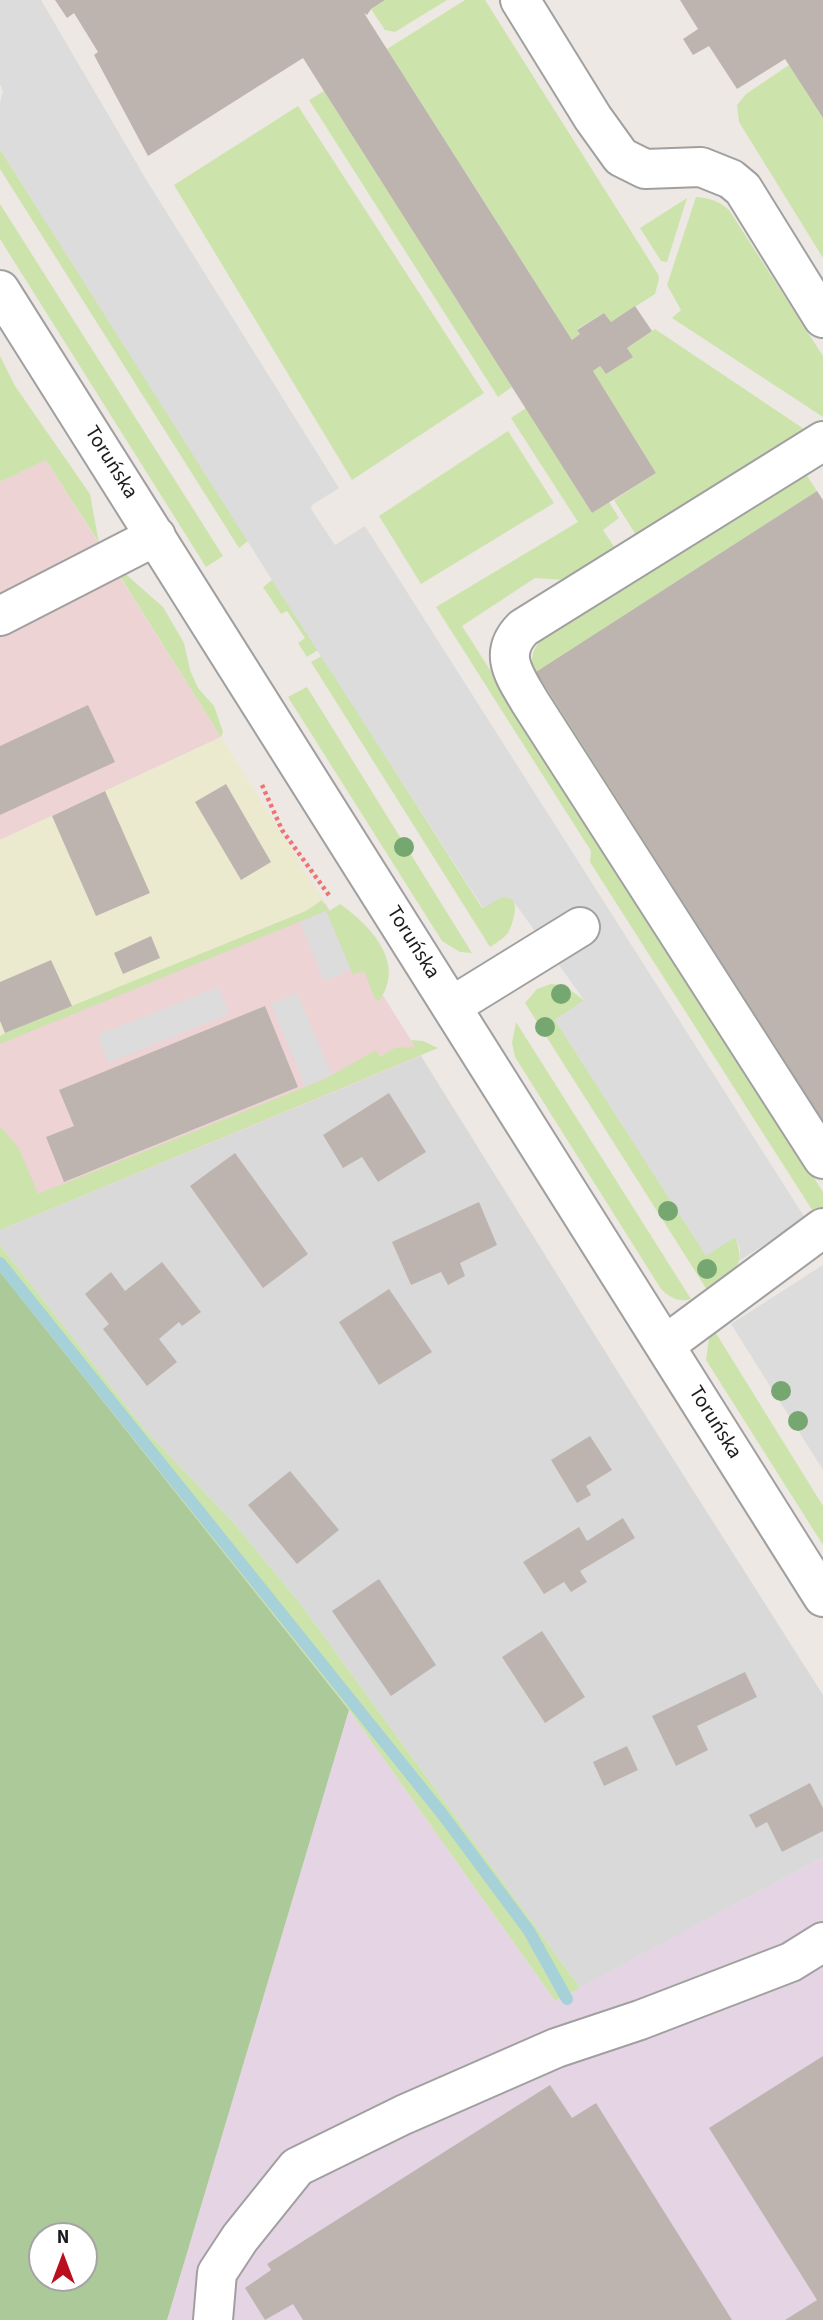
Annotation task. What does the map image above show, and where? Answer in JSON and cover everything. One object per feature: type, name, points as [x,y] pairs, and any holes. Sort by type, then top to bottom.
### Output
[{"type":"street","points":[[520,0],[593,118],[621,157],[645,169],[701,167],[731,179],[743,189],[823,318]]},
{"type":"street","name":"Toruńska","points":[[0,290],[823,1597]]},
{"type":"street","points":[[823,441],[523,628],[513,638],[509,651],[515,677],[530,702],[823,1159]]},
{"type":"street","points":[[0,616],[156,536]]},
{"type":"street","points":[[452,1006],[580,927]]},
{"type":"street","points":[[665,1345],[772,1252],[823,1228]]},
{"type":"street","points":[[213,2320],[217,2273],[240,2238],[297,2167],[403,2115],[556,2048],[640,2020],[791,1962],[823,1942]]},
{"type":"path","points":[[260,780],[282,830],[331,898]]},
{"type":"shaded area","points":[[0,0],[41,0],[147,181],[339,488],[312,505],[311,509],[335,545],[365,526],[805,1218],[739,1261],[740,1248],[735,1237],[706,1256],[555,1020],[584,1000],[512,899],[502,897],[483,908],[0,149],[0,103],[3,91],[0,84]]},
{"type":"shaded area","points":[[46,460],[221,737],[0,840],[0,482]]},
{"type":"shaded area","points":[[325,903],[421,1056],[0,1230],[0,1036]]},
{"type":"shaded area","points":[[326,911],[351,970],[324,981],[300,922]]},
{"type":"shaded area","points":[[218,987],[229,1014],[108,1063],[98,1035]]},
{"type":"shaded area","points":[[297,993],[332,1075],[305,1087],[271,1004]]},
{"type":"shaded area","points":[[421,1056],[823,1695],[823,1857],[580,1988],[299,1602],[233,1522],[145,1430],[0,1245],[0,1230]]},
{"type":"shaded area","points":[[823,1265],[823,1470],[731,1324]]},
{"type":"shaded area","points":[[349,1710],[555,2001],[823,1857],[823,2320],[167,2320]]},
{"type":"green space","points":[[385,0],[447,0],[395,32],[385,30],[371,9]]},
{"type":"green space","points":[[465,0],[485,0],[658,274],[655,294],[611,322],[604,313],[577,329],[580,334],[572,340],[387,49]]},
{"type":"green space","points":[[789,65],[823,118],[823,258],[739,122],[737,105],[746,94]]},
{"type":"green space","points":[[324,91],[512,387],[498,397],[309,100]]},
{"type":"green space","points":[[298,106],[484,393],[352,480],[174,185]]},
{"type":"green space","points":[[0,149],[248,541],[239,548],[0,169]]},
{"type":"green space","points":[[696,197],[714,200],[729,210],[823,356],[823,417],[672,318],[681,310],[667,285]]},
{"type":"green space","points":[[687,198],[667,262],[661,261],[640,228]]},
{"type":"green space","points":[[0,204],[223,556],[206,567],[0,239]]},
{"type":"green space","points":[[655,329],[807,431],[638,538],[614,500],[656,473],[593,371],[600,366],[606,374],[632,357],[627,348]]},
{"type":"green space","points":[[0,356],[15,386],[90,494],[99,543],[46,460],[0,482]]},
{"type":"green space","points":[[526,408],[592,513],[609,502],[619,518],[603,530],[617,551],[565,580],[535,578],[462,626],[823,1192],[823,1208],[814,1213],[590,862],[591,851],[436,607],[578,522],[511,418]]},
{"type":"green space","points":[[508,431],[554,503],[421,584],[379,516]]},
{"type":"green space","points":[[804,471],[817,491],[537,672],[823,1121],[823,1132],[532,674],[536,647],[546,634]]},
{"type":"green space","points":[[116,570],[121,570],[163,607],[184,643],[190,670],[198,688],[214,706],[223,732],[221,737]]},
{"type":"green space","points":[[272,580],[318,650],[307,657],[298,643],[305,638],[287,611],[281,614],[263,587]]},
{"type":"green space","points":[[322,656],[482,908],[500,898],[513,899],[515,910],[510,929],[490,947],[311,662]]},
{"type":"green space","points":[[307,687],[472,953],[460,952],[442,941],[288,697]]},
{"type":"green space","points":[[221,737],[325,903],[0,1036],[0,840]]},
{"type":"green space","points":[[322,900],[329,911],[340,904],[363,923],[381,946],[389,973],[387,987],[379,1001],[375,999],[364,971],[353,975],[326,911],[0,1044],[0,1036],[5,1033],[306,911]]},
{"type":"green space","points":[[551,984],[565,986],[585,1001],[555,1020],[706,1255],[735,1237],[739,1256],[735,1270],[709,1293],[525,1003],[537,989]]},
{"type":"green space","points":[[516,1022],[691,1299],[674,1298],[661,1289],[515,1057],[512,1043]]},
{"type":"green space","points":[[411,1040],[423,1041],[438,1048],[0,1230],[0,1126],[19,1148],[38,1194],[325,1079],[376,1050],[380,1057],[395,1048],[415,1047]]},
{"type":"green space","points":[[0,1245],[145,1430],[233,1522],[299,1602],[580,1988],[555,2001],[349,1710],[0,1272]]},
{"type":"green space","points":[[0,1272],[349,1710],[167,2320],[0,2320]]},
{"type":"green space","points":[[714,1330],[823,1506],[823,1545],[706,1360],[709,1339]]},
{"type":"building","points":[[55,0],[385,0],[367,15],[364,13],[572,340],[580,334],[577,330],[604,313],[611,322],[635,306],[652,331],[627,348],[633,357],[606,374],[600,366],[593,371],[656,473],[592,513],[303,58],[148,156],[94,55],[98,52],[74,13],[67,18]]},
{"type":"building","points":[[680,0],[823,0],[823,118],[785,59],[737,89],[709,46],[693,55],[683,39],[698,29]]},
{"type":"building","points":[[817,491],[823,500],[823,1121],[536,672]]},
{"type":"building","points":[[88,705],[115,762],[0,815],[0,746]]},
{"type":"building","points":[[226,784],[271,862],[241,880],[195,802]]},
{"type":"building","points":[[105,791],[150,893],[96,916],[52,816]]},
{"type":"building","points":[[151,936],[160,958],[123,974],[114,953]]},
{"type":"building","points":[[51,960],[72,1006],[5,1033],[0,1021],[0,982]]},
{"type":"building","points":[[265,1006],[298,1087],[64,1182],[46,1137],[74,1126],[59,1090]]},
{"type":"building","points":[[389,1093],[426,1152],[378,1182],[362,1157],[343,1168],[323,1135]]},
{"type":"building","points":[[235,1153],[308,1254],[263,1288],[190,1186]]},
{"type":"building","points":[[479,1202],[497,1245],[460,1263],[465,1276],[448,1285],[441,1272],[411,1285],[392,1242]]},
{"type":"building","points":[[162,1262],[201,1312],[182,1326],[179,1322],[159,1339],[177,1362],[147,1386],[103,1329],[109,1324],[85,1294],[111,1272],[125,1291]]},
{"type":"building","points":[[389,1289],[432,1352],[379,1385],[339,1322]]},
{"type":"building","points":[[590,1436],[612,1470],[586,1486],[591,1495],[577,1503],[551,1460]]},
{"type":"building","points":[[290,1471],[339,1530],[297,1564],[248,1505]]},
{"type":"building","points":[[623,1518],[635,1538],[580,1571],[587,1582],[571,1592],[564,1582],[544,1594],[523,1562],[579,1527],[587,1541]]},
{"type":"building","points":[[379,1579],[436,1665],[391,1696],[332,1611]]},
{"type":"building","points":[[542,1631],[585,1697],[545,1723],[502,1657]]},
{"type":"building","points":[[745,1672],[757,1697],[697,1726],[708,1750],[676,1766],[652,1716]]},
{"type":"building","points":[[627,1746],[638,1770],[604,1786],[593,1762]]},
{"type":"building","points":[[810,1783],[823,1808],[823,1831],[782,1852],[767,1822],[756,1828],[749,1815]]},
{"type":"building","points":[[823,2056],[823,2320],[785,2320],[817,2300],[709,2128]]},
{"type":"building","points":[[550,2085],[572,2118],[596,2103],[732,2320],[303,2320],[293,2304],[265,2320],[245,2288],[271,2270],[267,2264]]},
{"type":"waterway","points":[[0,1263],[443,1815],[529,1931],[567,1999]]}]
